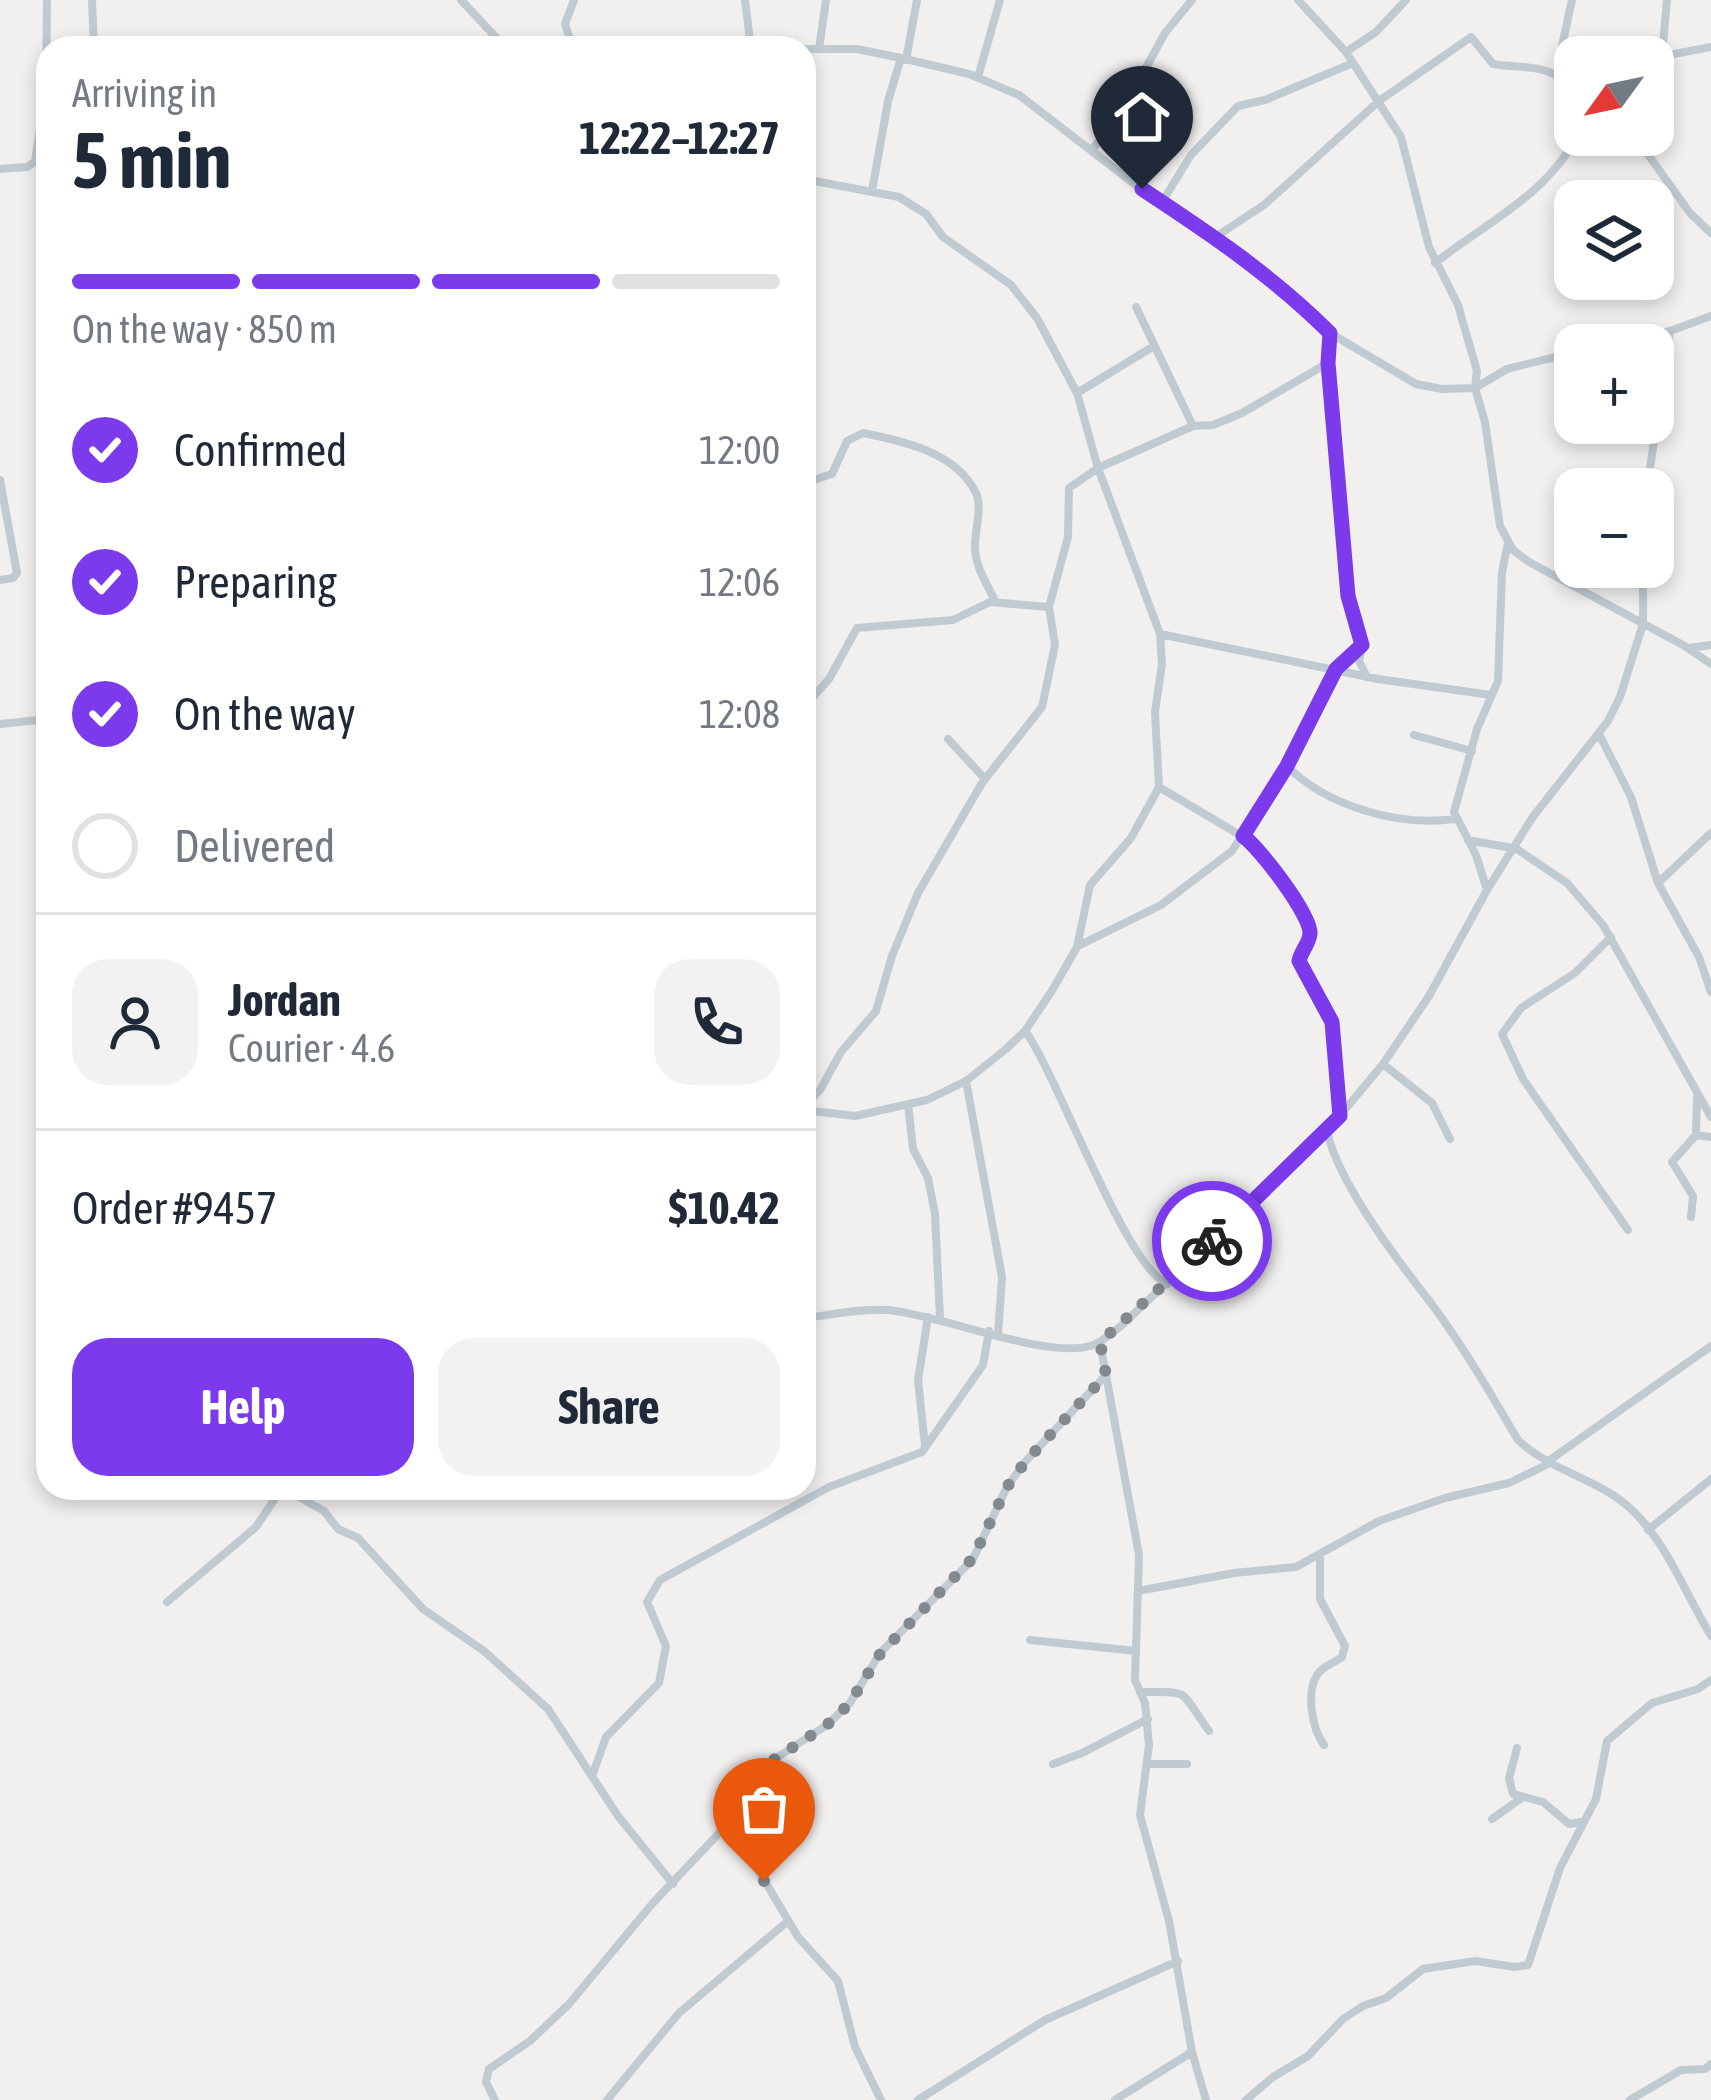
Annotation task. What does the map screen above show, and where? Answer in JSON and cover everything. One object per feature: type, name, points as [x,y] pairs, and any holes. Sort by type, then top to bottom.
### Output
[{"type":"street","points":[[47,0],[47,36]]},
{"type":"street","points":[[92,0],[94,36]]},
{"type":"street","points":[[461,0],[495,36]]},
{"type":"street","points":[[569,36],[565,24],[574,0]]},
{"type":"street","points":[[745,0],[750,36]]},
{"type":"street","points":[[826,0],[819,49],[857,49],[903,59],[978,77],[1019,95],[1292,295],[1330,333],[1416,384],[1475,388],[1507,369],[1554,357]]},
{"type":"street","points":[[872,191],[888,101],[917,0]]},
{"type":"street","points":[[978,77],[1000,0]]},
{"type":"street","points":[[1092,150],[1122,111],[1165,33],[1192,0]]},
{"type":"street","points":[[1298,0],[1346,52],[1401,136],[1435,263],[1463,319],[1477,371],[1475,388],[1485,422],[1500,526],[1508,543],[1529,562],[1711,664]]},
{"type":"street","points":[[1346,52],[1376,32],[1406,0]]},
{"type":"street","points":[[1564,36],[1572,0]]},
{"type":"street","points":[[1660,36],[1667,0]]},
{"type":"street","points":[[1216,237],[1264,206],[1379,101],[1472,37],[1492,64],[1537,66],[1554,76]]},
{"type":"street","points":[[1674,54],[1711,47]]},
{"type":"street","points":[[1162,202],[1192,155],[1238,106],[1265,100],[1353,63]]},
{"type":"street","points":[[0,169],[27,167],[36,155]]},
{"type":"street","points":[[1435,263],[1515,206],[1565,156]]},
{"type":"street","points":[[1650,156],[1690,213],[1711,233]]},
{"type":"street","points":[[816,181],[910,203],[926,214],[943,237],[1011,285],[1037,318],[1077,393],[1098,468],[1160,634],[1162,664],[1155,712],[1159,787],[1131,838],[1090,885],[1077,947],[1025,1031],[947,1093],[855,1116],[816,1110]]},
{"type":"street","points":[[1136,307],[1192,426]]},
{"type":"street","points":[[1674,330],[1711,316]]},
{"type":"street","points":[[1330,333],[1328,363],[1348,596],[1367,677]]},
{"type":"street","points":[[1077,393],[1154,346]]},
{"type":"street","points":[[816,1094],[841,1052],[876,1011],[918,893],[985,779],[1042,706],[1055,645],[1049,607],[1068,537],[1069,488],[1098,468],[1192,426],[1213,425],[1242,413],[1328,363]]},
{"type":"street","points":[[816,479],[832,474],[848,441],[863,433],[939,456],[978,497],[975,552],[995,602]]},
{"type":"street","points":[[0,479],[17,573],[0,580]]},
{"type":"street","points":[[1486,890],[1455,819],[1460,787],[1501,669],[1502,572],[1508,543]]},
{"type":"street","points":[[816,1317],[885,1310],[940,1319],[1014,1341],[1078,1348],[1100,1342],[1167,1284],[1327,1131],[1383,1064],[1429,996],[1513,848],[1562,777],[1600,736],[1620,697],[1642,624],[1643,588]]},
{"type":"street","points":[[816,694],[829,680],[857,628],[953,620],[995,602],[1049,607]]},
{"type":"street","points":[[1160,634],[1367,677],[1491,694]]},
{"type":"street","points":[[1077,947],[1161,905],[1232,851],[1287,766],[1336,669],[1362,645]]},
{"type":"street","points":[[1688,648],[1711,645]]},
{"type":"street","points":[[0,724],[36,720]]},
{"type":"street","points":[[1414,735],[1472,751]]},
{"type":"street","points":[[1600,736],[1631,797],[1658,884],[1700,957],[1711,992]]},
{"type":"street","points":[[948,739],[985,779]]},
{"type":"street","points":[[1287,766],[1304,782],[1342,802],[1414,819],[1455,819]]},
{"type":"street","points":[[1159,787],[1243,836],[1309,922],[1309,942],[1299,961],[1332,1022],[1340,1116]]},
{"type":"street","points":[[1658,884],[1711,832]]},
{"type":"street","points":[[1468,840],[1513,848],[1567,883],[1611,938],[1711,1117]]},
{"type":"street","points":[[1611,938],[1575,973],[1521,1008],[1502,1034],[1522,1079],[1628,1231]]},
{"type":"street","points":[[1025,1031],[1052,1076],[1141,1260],[1149,1273],[1167,1284]]},
{"type":"street","points":[[1383,1064],[1432,1103],[1450,1139]]},
{"type":"street","points":[[816,1494],[912,1458],[926,1447],[983,1365],[1002,1277],[966,1081]]},
{"type":"street","points":[[1691,1217],[1693,1196],[1672,1166],[1680,1149],[1696,1135],[1697,1097]]},
{"type":"street","points":[[908,1104],[913,1149],[928,1178],[935,1214],[940,1319]]},
{"type":"street","points":[[1327,1131],[1330,1147],[1389,1248],[1429,1300],[1518,1440],[1630,1508],[1711,1636]]},
{"type":"street","points":[[1696,1135],[1711,1137]]},
{"type":"street","points":[[926,1447],[918,1379],[928,1317]]},
{"type":"street","points":[[1100,1342],[1138,1532],[1135,1680],[1148,1719],[1140,1800],[1142,1830],[1178,1961],[1192,2052],[1206,2100]]},
{"type":"street","points":[[1138,1591],[1234,1573],[1281,1570],[1320,1557],[1379,1521],[1509,1483],[1548,1462],[1711,1346]]},
{"type":"street","points":[[495,2100],[487,2082],[489,2069],[553,2021],[652,1904],[714,1840],[753,1773],[827,1725],[850,1703],[880,1654],[973,1558],[1007,1487],[1025,1462],[1106,1375]]},
{"type":"street","points":[[1648,1530],[1711,1478]]},
{"type":"street","points":[[167,1602],[256,1527],[278,1500]]},
{"type":"street","points":[[306,1500],[324,1510],[338,1528],[358,1538],[423,1609],[484,1651],[530,1692],[562,1728],[618,1816],[673,1884]]},
{"type":"street","points":[[592,1776],[606,1737],[659,1683],[666,1646],[647,1602],[660,1580],[805,1500]]},
{"type":"street","points":[[1320,1557],[1320,1599],[1345,1646],[1342,1657],[1322,1668],[1313,1685],[1313,1718],[1324,1745]]},
{"type":"street","points":[[1030,1640],[1136,1651]]},
{"type":"street","points":[[1246,2100],[1318,2048],[1342,2019],[1386,1998],[1423,1969],[1475,1961],[1528,1965],[1560,1868],[1596,1799],[1603,1750],[1616,1731],[1664,1696],[1698,1689],[1711,1680]]},
{"type":"street","points":[[1140,1692],[1181,1693],[1209,1731]]},
{"type":"street","points":[[1053,1764],[1148,1719]]},
{"type":"street","points":[[1517,1748],[1509,1787],[1520,1798],[1543,1802],[1569,1824],[1583,1821]]},
{"type":"street","points":[[1147,1764],[1187,1764]]},
{"type":"street","points":[[1492,1819],[1520,1798]]},
{"type":"street","points":[[732,1811],[752,1826],[757,1868],[788,1921],[838,1982],[855,2047],[880,2100]]},
{"type":"street","points":[[607,2100],[679,2013],[788,1921]]},
{"type":"street","points":[[918,2100],[1045,2020],[1178,1961]]},
{"type":"street","points":[[1114,2100],[1192,2052]]},
{"type":"street","points":[[1630,2100],[1681,2070],[1705,2069],[1711,2064]]},
{"type":"way so far","points":[[764,1881],[757,1868],[756,1833],[732,1811],[745,1782],[827,1725],[850,1703],[880,1654],[973,1558],[1007,1487],[1025,1462],[1106,1375],[1100,1342],[1212,1241]]},
{"type":"route","points":[[1142,189],[1219,238],[1292,295],[1330,333],[1328,363],[1348,596],[1362,645],[1336,669],[1287,766],[1243,836],[1309,922],[1309,942],[1299,954],[1300,968],[1332,1022],[1340,1116],[1212,1241]]}]
